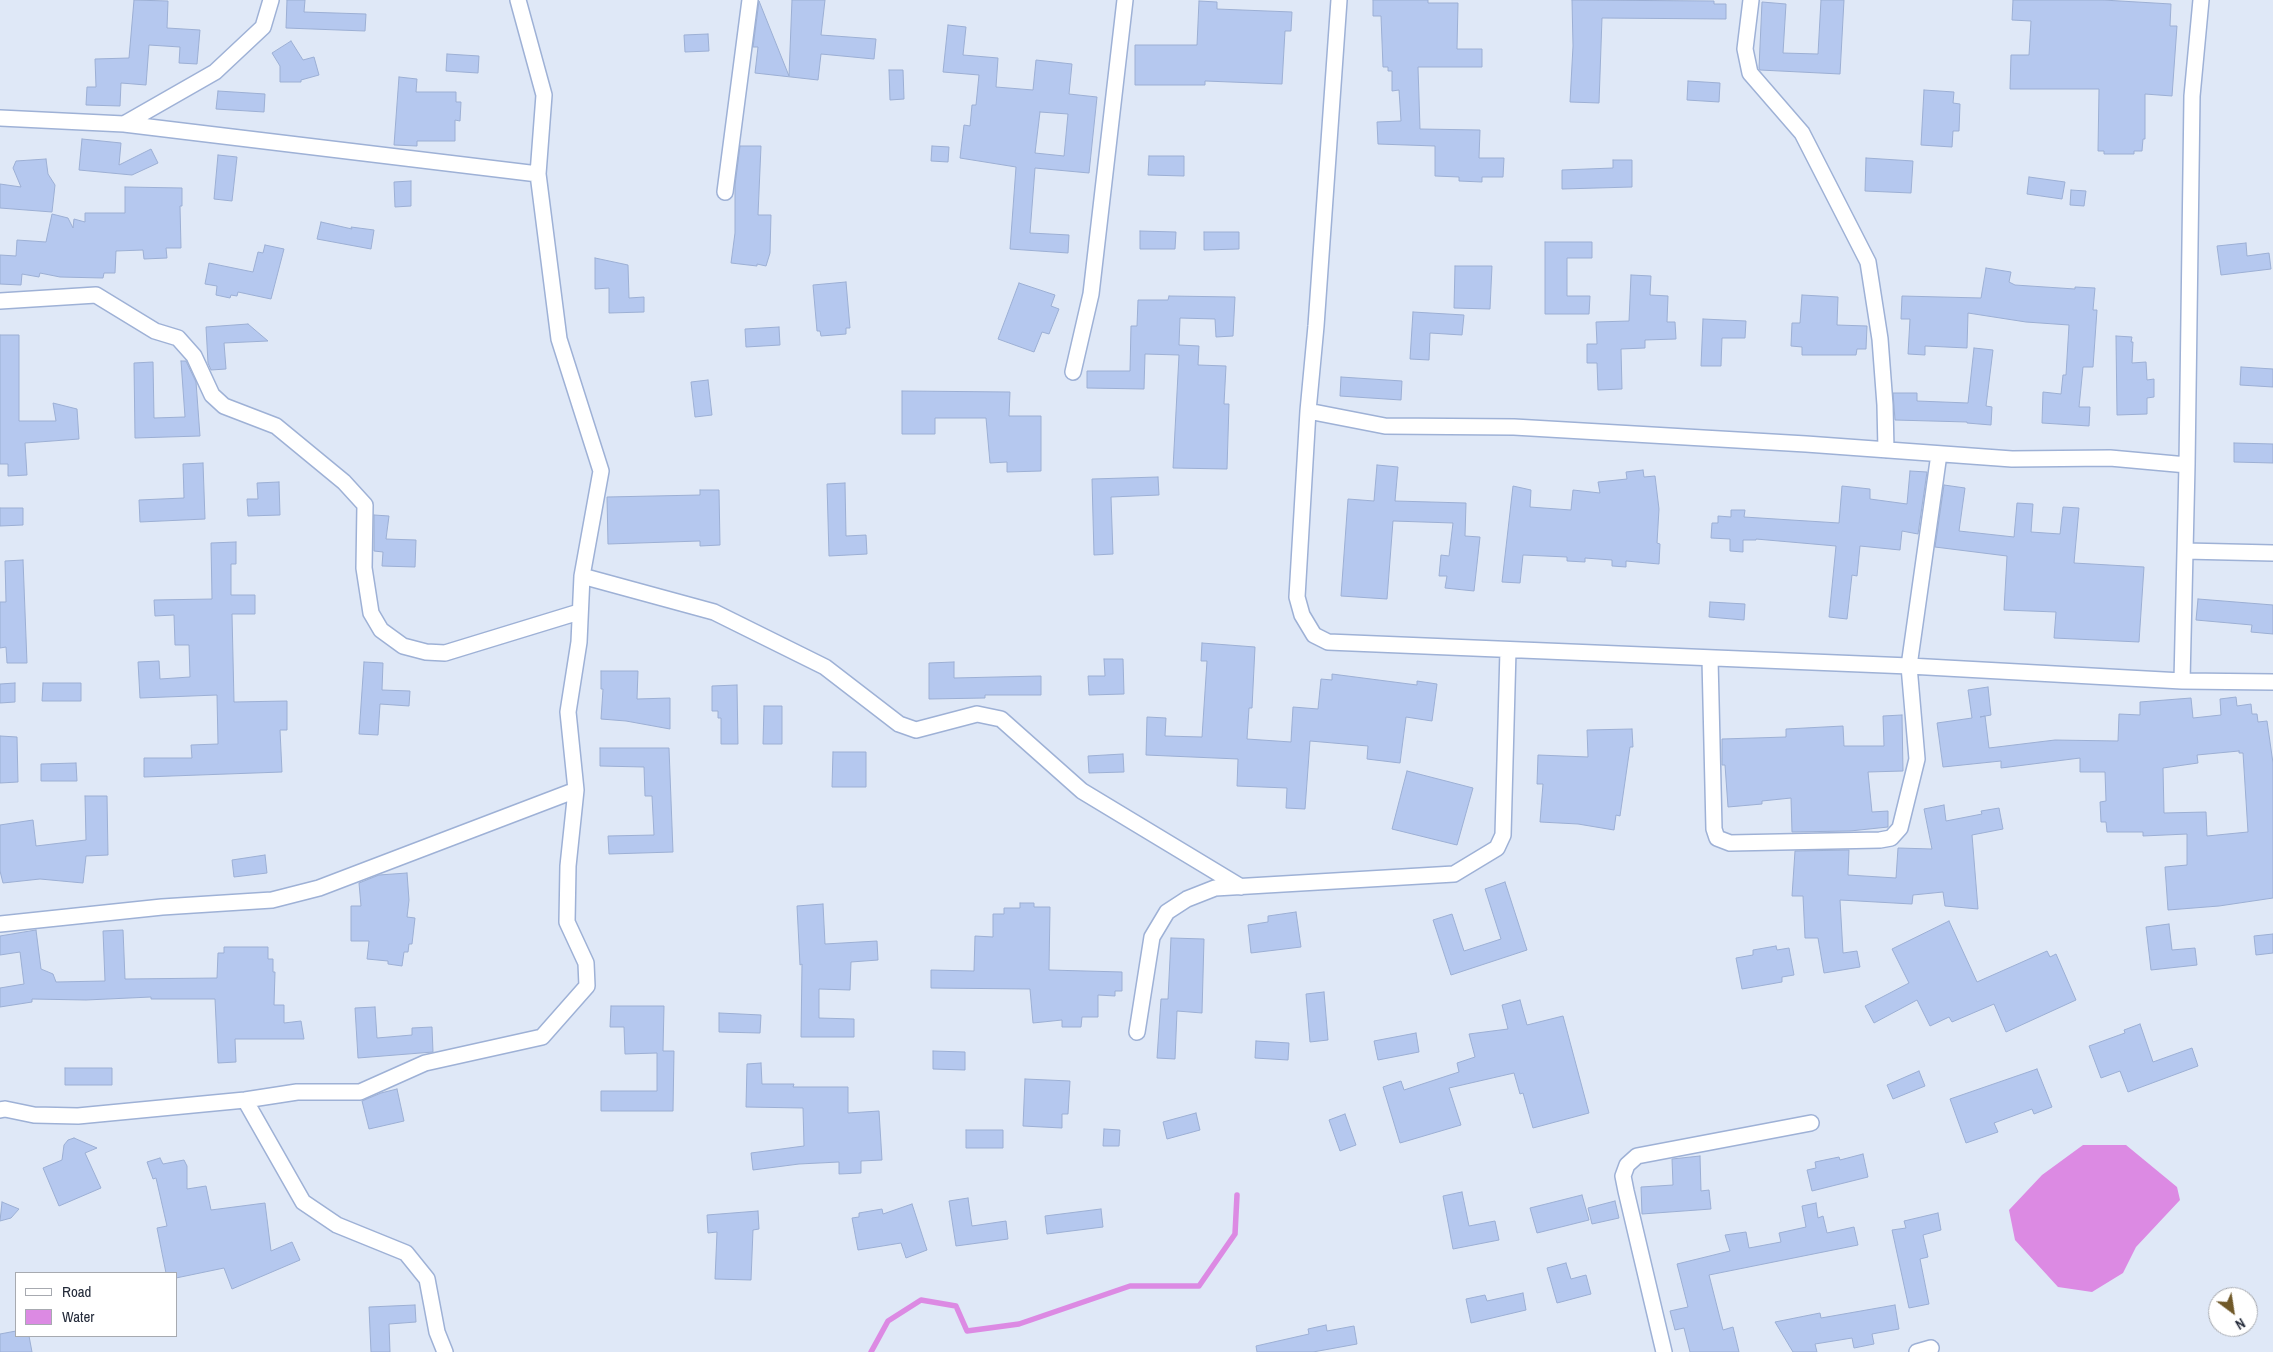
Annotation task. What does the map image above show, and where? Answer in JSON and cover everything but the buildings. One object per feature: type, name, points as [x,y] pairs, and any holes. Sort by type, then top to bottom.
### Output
[{"type":"street","points":[[124,124],[215,72],[263,27],[270,0]]},
{"type":"street","points":[[0,1110],[5,1109],[34,1115],[78,1116],[244,1100],[298,1092],[360,1092],[425,1063],[542,1037],[587,986],[586,963],[567,922],[568,866],[576,790],[568,712],[579,642],[582,576],[601,470],[559,339],[538,174],[544,95],[518,0]]},
{"type":"street","points":[[725,192],[750,0]]},
{"type":"street","points":[[1073,372],[1090,294],[1125,0]]},
{"type":"street","points":[[1339,0],[1316,326],[1308,411],[1297,597],[1302,614],[1314,635],[1328,642],[1909,666],[2182,681],[2273,682]]},
{"type":"street","points":[[1751,0],[1745,49],[1750,72],[1802,134],[1868,262],[1880,339],[1886,450]]},
{"type":"street","points":[[2182,681],[2192,96],[2201,0]]},
{"type":"street","points":[[0,118],[124,124],[538,174]]},
{"type":"street","points":[[0,301],[96,295],[155,331],[178,338],[194,356],[212,394],[224,406],[276,426],[344,482],[365,505],[364,568],[371,613],[382,630],[403,646],[426,652],[445,653],[580,612]]},
{"type":"street","points":[[1308,411],[1385,426],[1514,427],[2012,459],[2110,458],[2187,466]]},
{"type":"street","points":[[1710,659],[1714,829],[1717,838],[1730,843],[1880,840],[1891,838],[1900,828],[1917,760],[1909,666],[1939,454]]},
{"type":"street","points":[[2185,551],[2273,553]]},
{"type":"street","points":[[582,576],[714,612],[824,667],[899,724],[916,730],[977,714],[1001,719],[1082,791],[1241,887]]},
{"type":"street","points":[[1136,1032],[1152,937],[1168,912],[1187,899],[1215,888],[1454,874],[1497,848],[1503,835],[1508,650]]},
{"type":"street","points":[[0,924],[162,907],[272,900],[319,888],[576,790]]},
{"type":"street","points":[[244,1100],[303,1202],[337,1226],[406,1253],[427,1279],[437,1332],[445,1352]]},
{"type":"street","points":[[1664,1352],[1623,1176],[1627,1165],[1637,1156],[1811,1123]]},
{"type":"water","points":[[2083,1145],[2126,1145],[2177,1187],[2180,1200],[2136,1247],[2123,1273],[2092,1292],[2058,1287],[2015,1240],[2009,1210],[2042,1175]]},
{"type":"waterway","points":[[871,1352],[888,1321],[921,1300],[956,1306],[967,1331],[1019,1324],[1130,1286],[1199,1286],[1235,1234],[1237,1195]]}]
